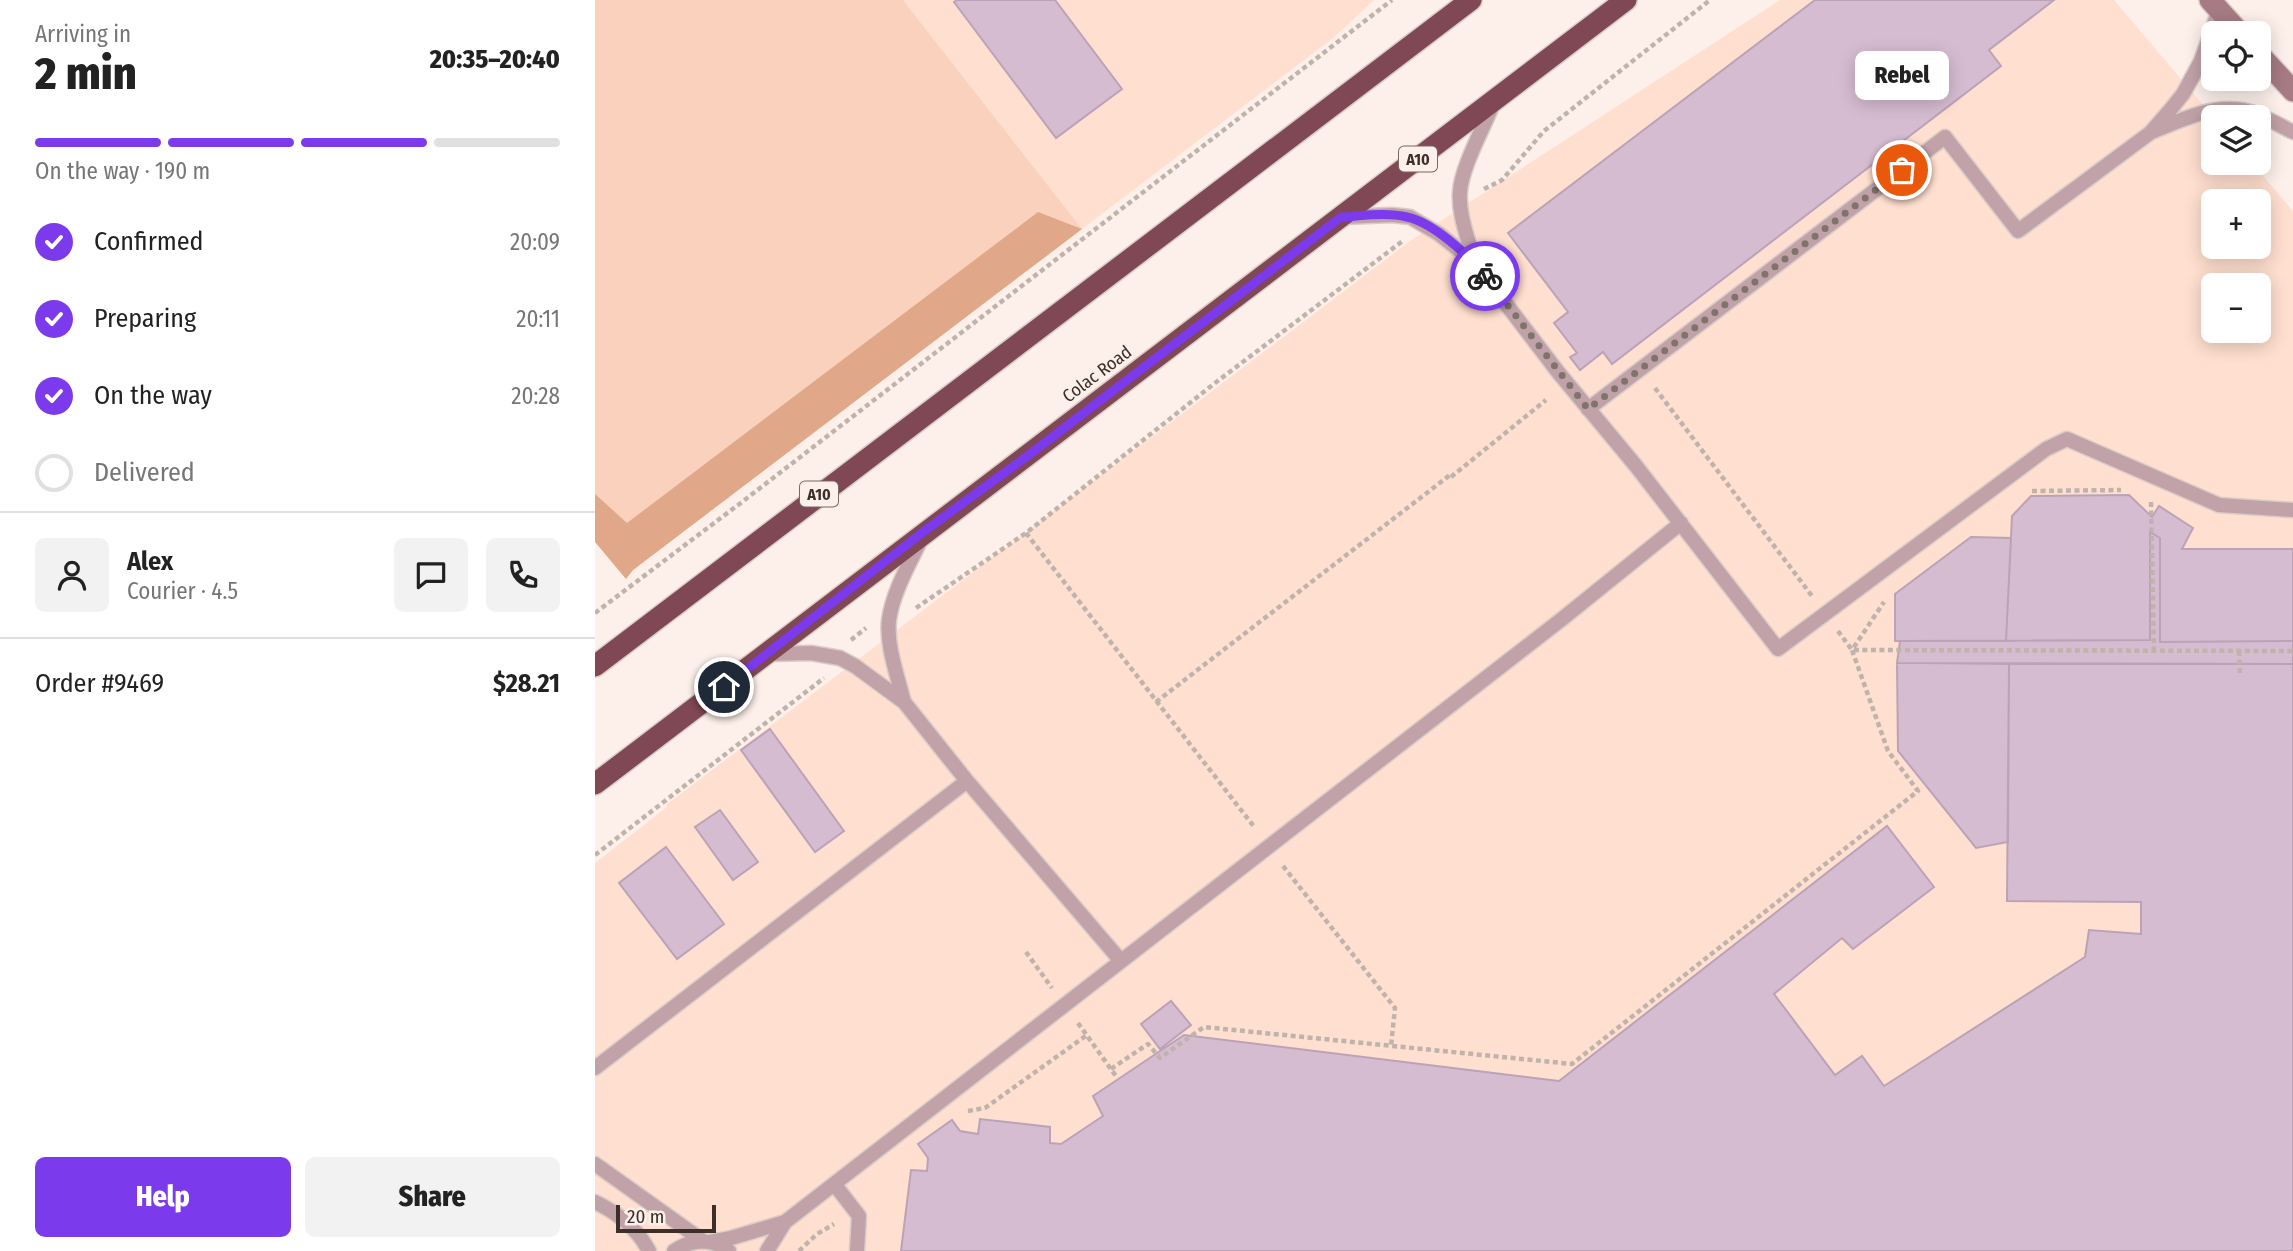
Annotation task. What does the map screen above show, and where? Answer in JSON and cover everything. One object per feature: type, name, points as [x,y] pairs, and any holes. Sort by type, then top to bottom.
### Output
[{"type":"highway","name":"A10","points":[[595,666],[1471,0]]},
{"type":"highway","name":"Colac Road","points":[[595,784],[1626,0]]},
{"type":"main road","points":[[2214,5],[2229,21]]},
{"type":"main road","points":[[2271,67],[2293,91]]},
{"type":"lane","points":[[1588,409],[1945,137],[2018,231],[2150,133],[2183,94],[2201,61],[2214,5]]},
{"type":"lane","points":[[1474,262],[1462,215],[1460,192],[1464,174],[1495,100]]},
{"type":"lane","points":[[2150,133],[2199,113],[2232,108],[2266,119],[2293,132]]},
{"type":"lane","points":[[1341,217],[1392,215],[1417,220],[1474,262],[1778,649],[2046,449],[2067,439],[2219,505],[2293,510]]},
{"type":"lane","points":[[674,1251],[687,1243],[731,1238],[785,1222],[1562,619],[1681,523]]},
{"type":"lane","points":[[904,702],[890,641],[889,619],[896,595],[923,532]]},
{"type":"lane","points":[[767,654],[811,653],[840,658],[904,702],[967,781],[1121,961]]},
{"type":"lane","points":[[595,1068],[967,781]]},
{"type":"lane","points":[[595,1164],[706,1241],[729,1251]]},
{"type":"lane","points":[[835,1185],[859,1216],[857,1251]]},
{"type":"lane","points":[[595,1202],[629,1224],[649,1251]]},
{"type":"lane","points":[[767,1251],[785,1222]]},
{"type":"path","points":[[595,613],[1392,0]]},
{"type":"path","points":[[1460,192],[1500,182],[1544,131],[1710,0]]},
{"type":"path","points":[[595,855],[830,673],[858,633],[912,611],[1025,533],[1215,383],[1405,239],[1417,220]]},
{"type":"path","points":[[1118,1079],[1111,1069],[1148,1044],[1160,1058],[1204,1027],[1572,1064],[1918,791],[1888,751],[1852,650],[1640,368]]},
{"type":"path","points":[[1156,702],[1546,400]]},
{"type":"path","points":[[2021,491],[2125,490]]},
{"type":"path","points":[[2144,496],[2162,507]]},
{"type":"path","points":[[2151,502],[2154,652]]},
{"type":"path","points":[[1025,533],[1395,1008],[1391,1046]]},
{"type":"path","points":[[1852,650],[1891,592]]},
{"type":"path","points":[[1852,650],[2293,651]]},
{"type":"path","points":[[2239,651],[2240,675]]},
{"type":"path","points":[[985,1108],[1087,1035]]},
{"type":"shaded area","points":[[595,0],[903,0],[1082,229],[633,570],[595,522]]},
{"type":"shaded area","points":[[903,0],[1374,0],[1333,38],[1082,229]]},
{"type":"shaded area","points":[[1780,0],[2114,0],[2203,105],[2201,175],[2262,175],[2293,211],[2293,1251],[595,1251],[595,863],[667,807],[666,805],[1410,241]]},
{"type":"shaded area","points":[[1038,212],[1082,229],[633,570],[626,579],[595,542],[595,494],[627,523]]},
{"type":"building","points":[[1055,0],[1122,89],[1056,138],[954,2]]},
{"type":"building","points":[[1815,0],[2054,0],[1989,50],[2001,66],[1612,364],[1603,352],[1580,370],[1570,357],[1577,353],[1554,323],[1568,312],[1508,233]]},
{"type":"building","points":[[2129,495],[2152,517],[2159,506],[2193,528],[2182,549],[2293,549],[2293,641],[2160,642],[2160,538],[2150,532],[2150,640],[2006,641],[2012,516],[2031,496]]},
{"type":"building","points":[[2150,532],[2160,538],[2160,642],[2293,641],[2293,664],[1897,663],[1900,641],[2150,640]]},
{"type":"building","points":[[1971,537],[2011,538],[2006,641],[1895,641],[1895,594]]},
{"type":"building","points":[[1897,663],[2009,664],[2008,842],[1976,848],[1898,751]]},
{"type":"building","points":[[2009,664],[2293,664],[2293,1251],[901,1251],[911,1170],[927,1171],[928,1158],[918,1144],[952,1120],[960,1131],[978,1134],[980,1119],[1050,1127],[1050,1143],[1061,1144],[1103,1116],[1093,1096],[1184,1035],[1559,1081],[1887,826],[1934,887],[1853,949],[1842,938],[1774,994],[1835,1075],[1862,1056],[1884,1086],[2085,957],[2089,930],[2141,934],[2141,902],[2007,901]]},
{"type":"building","points":[[770,729],[844,831],[815,852],[741,750]]},
{"type":"building","points":[[720,810],[758,862],[733,880],[695,827]]},
{"type":"building","points":[[666,847],[724,924],[677,959],[619,883]]},
{"type":"building","points":[[1171,1001],[1191,1025],[1160,1049],[1141,1024]]},
{"type":"way so far","points":[[1485,276],[1588,409],[1902,170]]},
{"type":"place","name":"Rebel","points":[[1902,170]]},
{"type":"route","points":[[724,687],[923,532],[1341,217],[1410,217],[1439,234],[1474,262],[1485,276]]}]
